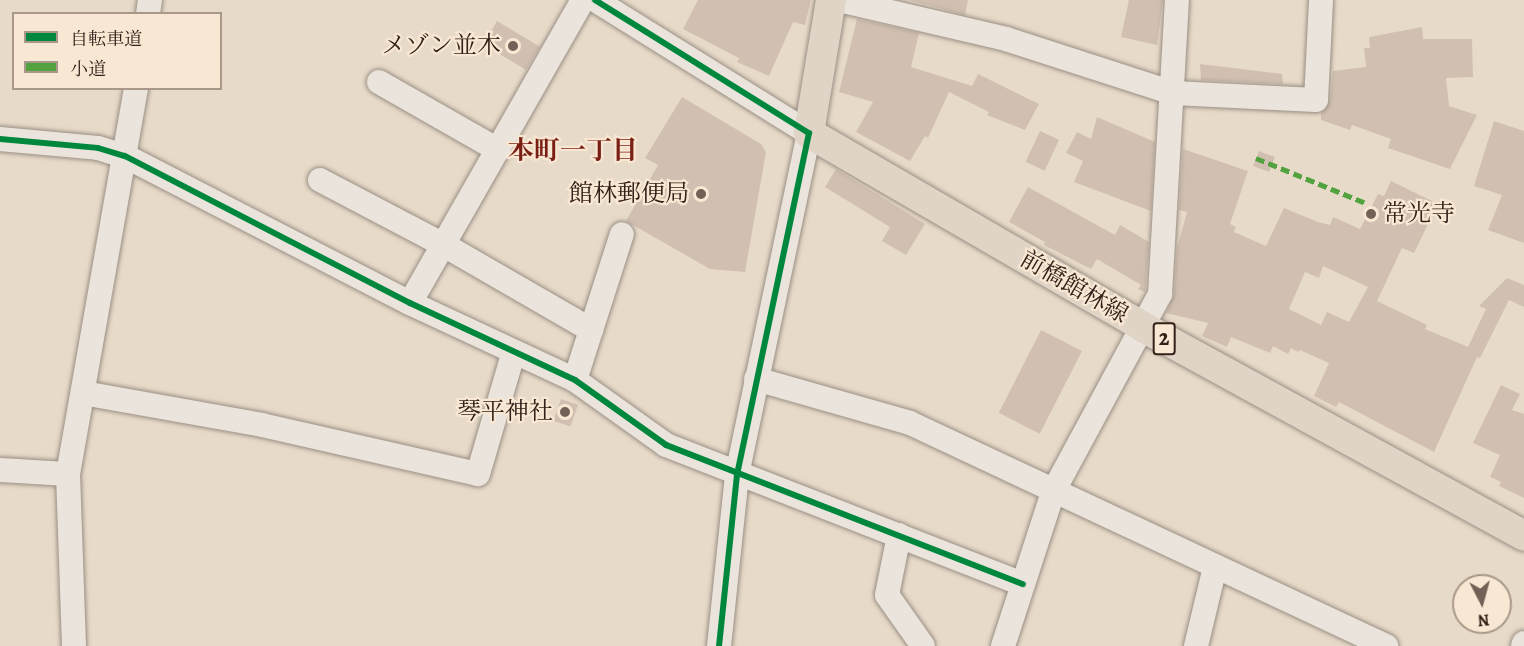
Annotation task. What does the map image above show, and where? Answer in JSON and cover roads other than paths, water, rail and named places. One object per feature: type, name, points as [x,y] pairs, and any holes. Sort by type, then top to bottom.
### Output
[{"type":"main road","points":[[809,133],[831,0]]},
{"type":"main road","name":"前橋館林線","points":[[809,133],[1143,327],[1524,536]]},
{"type":"street","points":[[410,303],[583,0]]},
{"type":"street","points":[[595,0],[809,133],[737,475],[719,646]]},
{"type":"street","points":[[839,0],[1006,39],[1173,93],[1316,100],[1322,0]]},
{"type":"street","points":[[1002,646],[1053,492],[1160,294],[1177,0]]},
{"type":"street","points":[[379,82],[498,150]]},
{"type":"street","points":[[75,646],[68,474],[136,90]]},
{"type":"street","points":[[0,139],[98,148],[125,156],[410,303],[513,354],[575,380],[666,445],[737,475],[1023,584]]},
{"type":"street","points":[[320,180],[444,245],[591,330]]},
{"type":"street","points":[[575,380],[622,234]]},
{"type":"street","points":[[83,393],[262,425],[478,474],[513,354]]},
{"type":"street","points":[[756,379],[910,423],[1053,492],[1386,646]]},
{"type":"street","points":[[0,470],[68,474]]},
{"type":"street","points":[[899,536],[887,595],[923,646]]},
{"type":"street","points":[[1196,646],[1215,567]]},
{"type":"place","name":"メゾン並木","points":[[513,46]]},
{"type":"place","name":"館林郵便局","points":[[701,194]]},
{"type":"place","name":"常光寺","points":[[1371,214]]},
{"type":"place","name":"琴平神社","points":[[565,412]]},
{"type":"district","name":"本町一丁目","points":[[573,151]]}]
